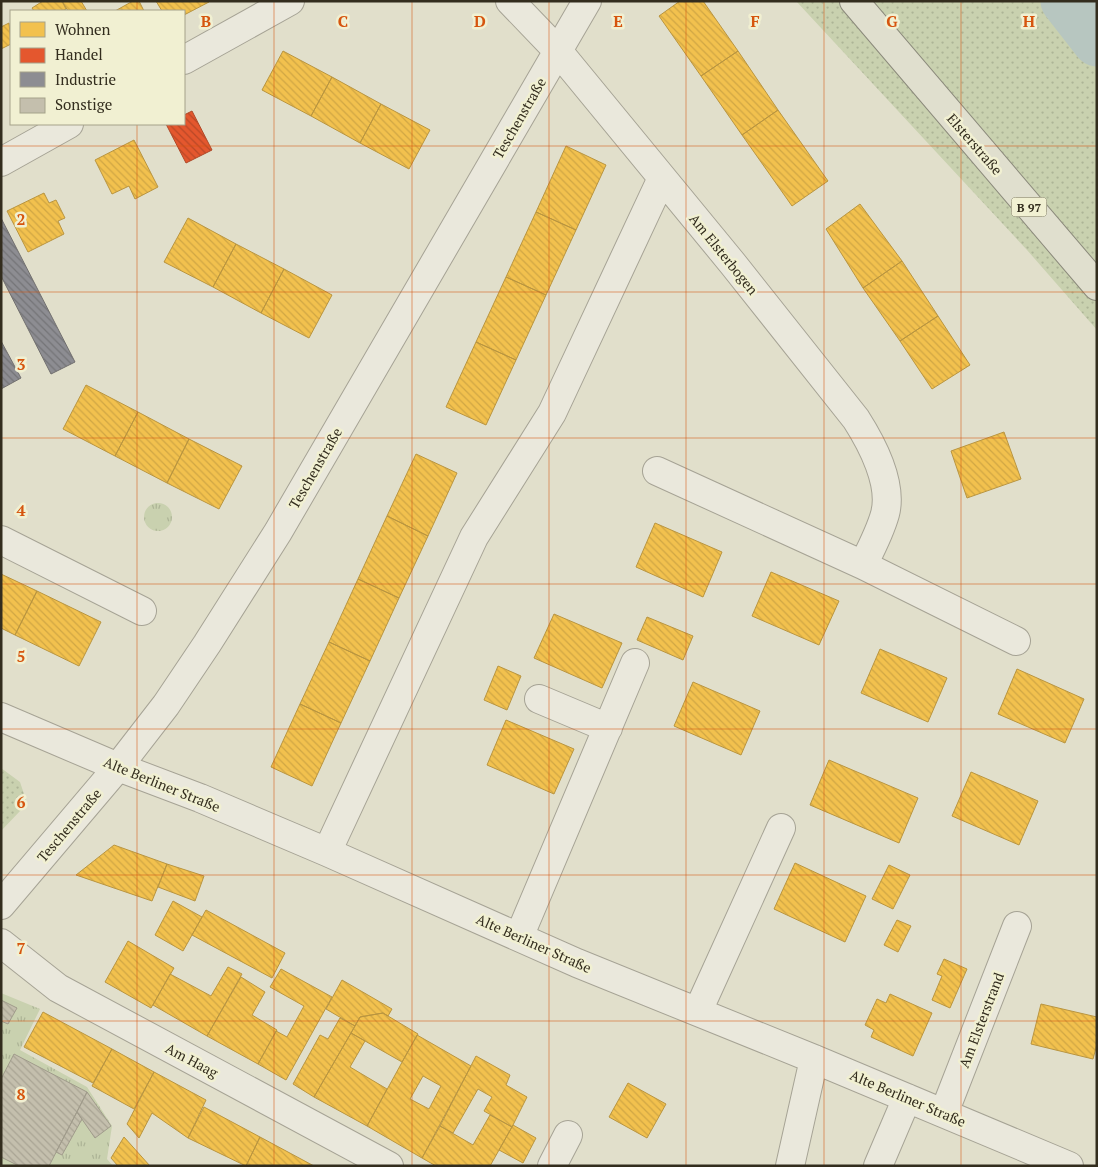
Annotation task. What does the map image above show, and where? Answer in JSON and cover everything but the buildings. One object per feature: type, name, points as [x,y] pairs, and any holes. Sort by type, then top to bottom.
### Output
[{"type":"main road","name":"Elsterstraße","points":[[854,1],[1097,286]]},
{"type":"street","points":[[185,59],[290,1]]},
{"type":"street","name":"Am Elsterbogen","points":[[510,1],[558,51],[829,385],[868,438],[881,469],[886,500],[885,513],[863,565]]},
{"type":"street","name":"Teschenstraße","points":[[1,905],[118,767],[176,690],[278,532],[587,1]]},
{"type":"street","points":[[1,162],[67,125]]},
{"type":"street","points":[[327,852],[474,537],[552,413],[662,178]]},
{"type":"street","points":[[657,471],[863,565],[1016,641]]},
{"type":"street","points":[[1,540],[142,611]]},
{"type":"street","points":[[519,937],[635,663]]},
{"type":"street","points":[[539,699],[608,728]]},
{"type":"street","name":"Alte Berliner Straße","points":[[1,717],[327,852],[577,963],[698,1011],[1068,1166]]},
{"type":"street","points":[[698,1011],[781,828]]},
{"type":"street","name":"Am Elsterstrand","points":[[944,1113],[1017,926]]},
{"type":"street","name":"Am Haag","points":[[1,943],[58,988],[389,1166]]},
{"type":"street","points":[[790,1166],[814,1059]]},
{"type":"street","points":[[878,1166],[906,1098]]},
{"type":"street","points":[[552,1166],[568,1135]]},
{"type":"green space","points":[[796,1],[850,1],[1097,288],[1097,330],[1027,250]]},
{"type":"green space","points":[[858,1],[1097,1],[1097,283]]},
{"type":"green space","points":[[158,503],[168,507],[172,517],[168,527],[158,531],[148,527],[144,517],[148,507]]},
{"type":"green space","points":[[1,768],[20,782],[26,800],[21,810],[1,831]]},
{"type":"green space","points":[[1,993],[40,1009],[20,1050],[87,1087],[112,1126],[107,1159],[113,1166],[1,1166]]},
{"type":"waterway","points":[[1065,1],[1097,42]]}]
